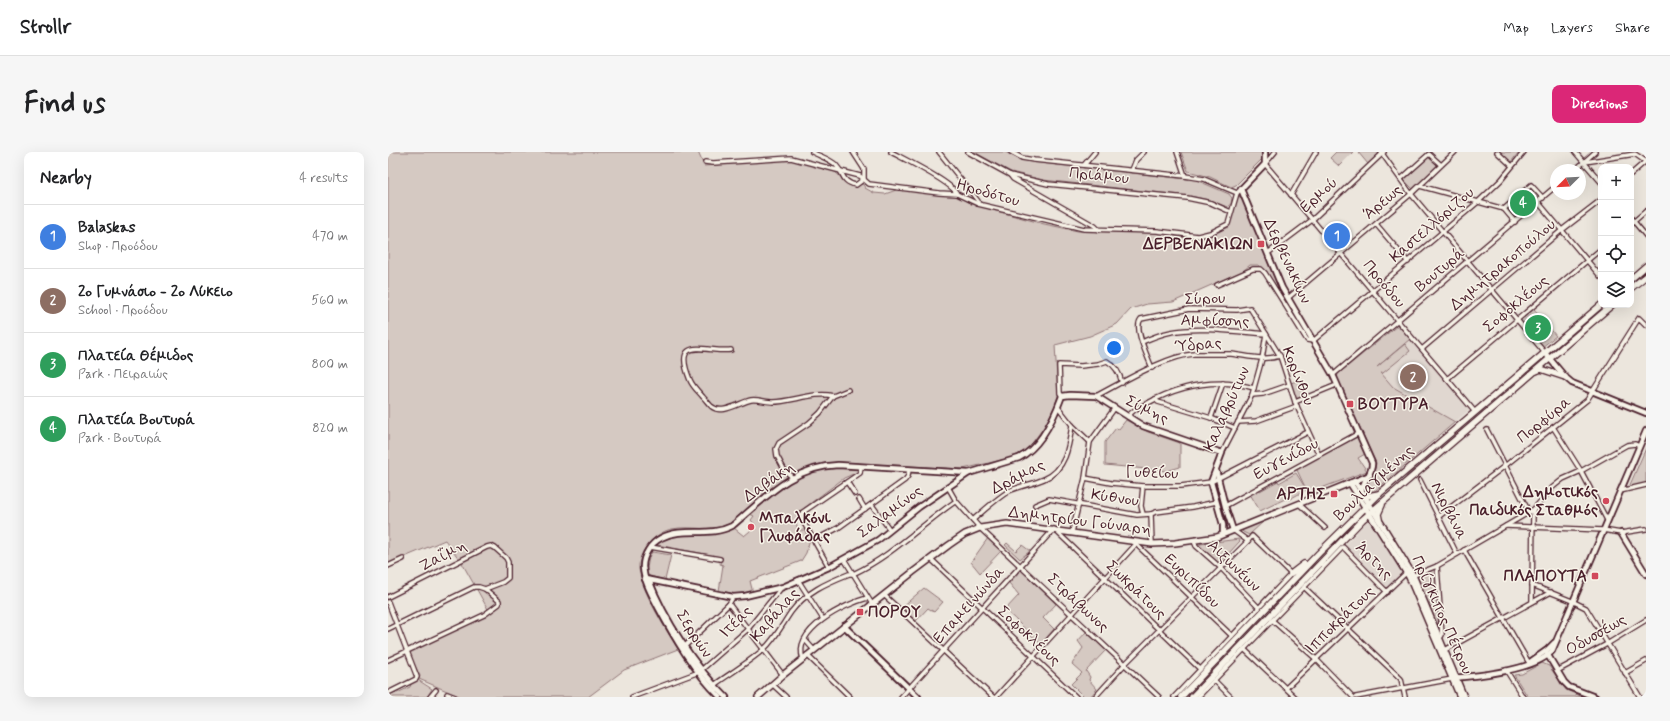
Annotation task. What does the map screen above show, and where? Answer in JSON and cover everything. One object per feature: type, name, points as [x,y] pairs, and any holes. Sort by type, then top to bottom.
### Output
[{"type":"main road","points":[[1634,276],[1646,266]]},
{"type":"main road","points":[[1634,286],[1646,276]]},
{"type":"main road","name":"Βουλιαγμένης","points":[[1181,697],[1367,505],[1598,307]]},
{"type":"main road","name":"Βουλιαγμένης","points":[[1192,697],[1371,512],[1608,308]]},
{"type":"main road","points":[[1534,372],[1541,369],[1565,377]]},
{"type":"main road","points":[[1353,482],[1363,493],[1368,496],[1379,494]]},
{"type":"main road","points":[[1353,482],[1367,505]]},
{"type":"main road","name":"Δημητρίου Γούναρη","points":[[758,697],[805,657],[872,604],[965,534],[980,528],[1007,524],[1054,529],[1137,543],[1152,544],[1194,541],[1217,537],[1353,482]]},
{"type":"main road","points":[[1363,493],[1367,505]]},
{"type":"main road","points":[[1379,520],[1378,514],[1384,501]]},
{"type":"main road","name":"Πρίγκιπος Πέτρου","points":[[1367,505],[1409,574],[1443,651],[1460,697]]},
{"type":"main road","name":"Πρίγκιπος Πέτρου","points":[[1371,512],[1379,520],[1409,574],[1440,638],[1443,651]]},
{"type":"main road","points":[[1291,574],[1319,553]]},
{"type":"main road","name":"Πρίγκιπος Πέτρου","points":[[1454,678],[1464,697]]},
{"type":"main road","points":[[1184,686],[1192,685]]},
{"type":"street","points":[[812,152],[835,164],[841,176],[852,184],[856,185],[864,179],[864,169],[852,152]]},
{"type":"street","points":[[891,152],[944,181],[956,191],[957,194]]},
{"type":"street","points":[[939,152],[978,201],[978,204]]},
{"type":"street","name":"Πριάμου","points":[[968,152],[1010,175],[1048,184],[1187,198],[1211,203],[1231,212]]},
{"type":"street","points":[[1011,152],[1022,158],[1034,160],[1185,176],[1204,180],[1237,193]]},
{"type":"street","points":[[1084,165],[1095,152]]},
{"type":"street","points":[[1132,170],[1136,160],[1144,152]]},
{"type":"street","points":[[1177,152],[1185,176]]},
{"type":"street","points":[[1265,164],[1266,152]]},
{"type":"street","points":[[1241,189],[1275,152]]},
{"type":"street","points":[[1291,196],[1316,152]]},
{"type":"street","name":"Άρεως","points":[[1288,298],[1411,194],[1455,152]]},
{"type":"street","points":[[1497,152],[1512,166]]},
{"type":"street","name":"Καστελλόριζου","points":[[1313,341],[1478,202],[1501,180],[1524,152]]},
{"type":"street","points":[[1575,152],[1598,178]]},
{"type":"street","points":[[1582,164],[1595,152]]},
{"type":"street","points":[[1383,153],[1411,194],[1565,377],[1572,383],[1646,413]]},
{"type":"street","name":"Ερμού","points":[[1268,253],[1312,220],[1383,153]]},
{"type":"street","points":[[1401,179],[1429,154],[1441,165]]},
{"type":"street","points":[[1584,162],[1635,154],[1646,161],[1634,171]]},
{"type":"street","name":"Ηροδότου","points":[[705,162],[713,163],[791,158],[860,176],[869,184],[957,194],[978,204],[1072,227],[1099,230],[1157,231],[1198,236],[1210,233],[1228,224],[1237,193],[1241,189]]},
{"type":"street","name":"Προόδου","points":[[1265,164],[1475,412]]},
{"type":"street","points":[[1010,175],[1013,179],[1095,226],[1099,230]]},
{"type":"street","points":[[1420,186],[1504,208],[1514,222]]},
{"type":"street","points":[[1504,208],[1531,186],[1543,198]]},
{"type":"street","name":"Δερβενακίων","points":[[1241,189],[1282,288],[1333,375],[1372,463],[1372,472],[1362,486],[1363,493]]},
{"type":"street","name":"Βουτυρά","points":[[1333,375],[1550,192]]},
{"type":"street","points":[[1538,202],[1598,273]]},
{"type":"street","name":"Δημητρακοπούλου","points":[[1422,349],[1562,230],[1598,202]]},
{"type":"street","points":[[1634,220],[1646,211]]},
{"type":"street","points":[[1634,223],[1646,236]]},
{"type":"street","points":[[1376,224],[1408,262]]},
{"type":"street","name":"Σοφοκλέους","points":[[1447,379],[1598,251]]},
{"type":"street","name":"Δερβενακίων","points":[[1216,285],[1253,269],[1260,269],[1265,272],[1307,340],[1313,341]]},
{"type":"street","name":"Σύρου","points":[[1142,342],[1139,320],[1141,319],[1189,309],[1236,310],[1250,308]]},
{"type":"street","name":"Κορίνθου","points":[[1250,308],[1280,356],[1296,404],[1319,455]]},
{"type":"street","name":"Πορφύρα","points":[[1438,517],[1506,466],[1587,400],[1639,318],[1646,326]]},
{"type":"street","name":"Αμφίσσης","points":[[1142,342],[1171,332],[1190,330],[1266,334]]},
{"type":"street","name":"Καλαβρύτων","points":[[1211,482],[1222,453],[1252,395],[1262,359],[1266,334]]},
{"type":"street","points":[[1142,342],[1152,368]]},
{"type":"street","points":[[731,350],[699,348],[690,350],[686,354],[686,367],[692,385],[712,407],[720,409],[733,407],[752,400],[774,402],[824,395],[833,396],[848,390]]},
{"type":"street","name":"Ύδρας","points":[[1096,396],[1165,361],[1180,356],[1194,354],[1230,354],[1270,359],[1280,356]]},
{"type":"street","name":"Σαλαμίνος","points":[[647,579],[733,597],[745,596],[783,587],[830,567],[878,540],[919,507],[969,473],[1026,455],[1044,432],[1058,407],[1062,396],[1060,393],[1059,364],[1081,366],[1098,364],[1107,361],[1118,372],[1122,383]]},
{"type":"street","points":[[1211,418],[1223,383]]},
{"type":"street","points":[[1128,417],[1134,410],[1155,399],[1184,387],[1233,383],[1254,388]]},
{"type":"street","points":[[1252,395],[1263,394],[1289,385]]},
{"type":"street","points":[[1238,422],[1247,423],[1256,421],[1334,386]]},
{"type":"street","points":[[792,477],[785,471],[777,456],[776,449],[779,443],[809,423],[820,413],[833,396]]},
{"type":"street","points":[[1062,396],[1096,396]]},
{"type":"street","name":"Σύμης","points":[[1096,396],[1114,409],[1143,426],[1222,453]]},
{"type":"street","points":[[1155,399],[1158,402],[1211,418],[1235,428]]},
{"type":"street","points":[[1058,407],[1072,425],[1090,442]]},
{"type":"street","points":[[1072,532],[1085,478],[1090,442],[1114,409]]},
{"type":"street","name":"Δράμας","points":[[973,520],[995,501],[1010,491],[1045,479],[1052,475],[1063,464],[1070,445],[1072,425]]},
{"type":"street","points":[[1553,427],[1581,471],[1607,520]]},
{"type":"street","points":[[1487,430],[1531,511],[1533,526],[1532,602]]},
{"type":"street","points":[[1538,660],[1553,648],[1646,431]]},
{"type":"street","name":"Γυθείου","points":[[1085,478],[1111,483],[1143,486],[1181,486],[1211,482],[1308,432]]},
{"type":"street","name":"Ευγενίδου","points":[[1225,506],[1359,433]]},
{"type":"street","points":[[1409,574],[1437,566],[1531,511],[1553,487],[1563,479],[1581,471],[1627,445],[1634,444],[1639,446]]},
{"type":"street","name":"Δαβάκη","points":[[650,547],[660,538],[673,533],[722,531],[732,526],[792,477],[828,465],[969,473]]},
{"type":"street","points":[[830,567],[800,516],[803,512],[860,473],[861,467]]},
{"type":"street","points":[[815,540],[838,528],[872,505],[905,480],[908,476],[909,469]]},
{"type":"street","name":"Καλαβρύτων","points":[[1216,470],[1217,480],[1233,530]]},
{"type":"street","points":[[1353,482],[1370,475]]},
{"type":"street","name":"Νιρβάνα","points":[[1420,480],[1457,554]]},
{"type":"street","points":[[847,482],[855,494]]},
{"type":"street","points":[[1211,482],[1223,525],[1223,534]]},
{"type":"street","points":[[1620,491],[1646,485]]},
{"type":"street","points":[[1142,514],[1141,506],[1143,486]]},
{"type":"street","name":"Στράβωνος","points":[[948,487],[956,501],[980,528],[1159,697]]},
{"type":"street","points":[[859,499],[866,509]]},
{"type":"street","name":"Κύθνου","points":[[1035,505],[1049,500],[1126,514],[1151,514],[1216,502]]},
{"type":"street","name":"Καβάλας","points":[[714,685],[764,650],[773,640],[792,612],[807,596],[826,583],[849,574],[853,574],[881,559],[932,517],[956,501]]},
{"type":"street","points":[[1299,504],[1325,528]]},
{"type":"street","points":[[872,505],[890,530]]},
{"type":"street","points":[[1151,514],[1152,544]]},
{"type":"street","points":[[1505,526],[1603,530],[1621,533],[1646,529]]},
{"type":"street","name":"Επαμεινώνδα","points":[[901,697],[1054,529]]},
{"type":"street","name":"Σωκράτους","points":[[1054,529],[1200,669]]},
{"type":"street","points":[[1233,530],[1248,541]]},
{"type":"street","points":[[1621,533],[1646,574]]},
{"type":"street","points":[[1095,697],[1125,664],[1222,569],[1252,536],[1291,574],[1174,697]]},
{"type":"street","name":"Αιξωνέων","points":[[1194,541],[1196,546],[1222,569],[1259,608]]},
{"type":"street","points":[[996,697],[1137,543]]},
{"type":"street","name":"Ευριπίδου","points":[[1137,543],[1232,636]]},
{"type":"street","name":"Ζαΐμη","points":[[388,597],[491,546],[506,558],[508,562],[508,578],[485,589]]},
{"type":"street","points":[[647,579],[644,561],[650,547],[720,559]]},
{"type":"street","name":"Άρτης","points":[[1304,587],[1343,547],[1387,592]]},
{"type":"street","points":[[1464,550],[1529,663]]},
{"type":"street","points":[[388,566],[403,559]]},
{"type":"street","points":[[844,559],[872,604]]},
{"type":"street","name":"Σοφοκλέους","points":[[931,560],[1076,697]]},
{"type":"street","points":[[1437,566],[1442,635],[1440,638]]},
{"type":"street","name":"Ιπποκράτους","points":[[1286,688],[1387,592],[1409,574]]},
{"type":"street","name":"Σερρών","points":[[647,579],[661,611],[683,648],[720,697]]},
{"type":"street","points":[[798,580],[823,619]]},
{"type":"street","points":[[1532,585],[1586,608],[1640,697]]},
{"type":"street","points":[[388,629],[474,586],[485,589],[499,601],[499,604],[484,615],[388,660]]},
{"type":"street","name":"Ιτέας","points":[[700,671],[748,629],[783,587]]},
{"type":"street","points":[[1198,697],[1304,587],[1401,679],[1405,697]]},
{"type":"street","points":[[1443,651],[1551,592]]},
{"type":"street","points":[[884,595],[993,697]]},
{"type":"street","points":[[683,648],[729,604],[733,597]]},
{"type":"street","points":[[850,697],[805,657],[802,652],[805,640],[809,633],[823,619],[853,602],[867,598]]},
{"type":"street","points":[[388,602],[417,675],[416,679],[388,693]]},
{"type":"street","points":[[729,604],[783,675]]},
{"type":"street","points":[[1272,620],[1316,659],[1353,697]]},
{"type":"street","name":"Οδυσσέως","points":[[1557,671],[1607,644],[1646,620]]},
{"type":"street","points":[[844,626],[918,697]]},
{"type":"street","points":[[805,640],[814,650]]},
{"type":"street","points":[[1244,649],[1295,697]]},
{"type":"street","points":[[1529,663],[1534,658],[1547,653]]},
{"type":"street","points":[[1547,653],[1553,665],[1569,687],[1594,697]]},
{"type":"street","points":[[1356,697],[1454,678],[1520,668],[1538,660],[1544,660],[1553,665]]},
{"type":"street","points":[[1625,674],[1646,661]]},
{"type":"street","points":[[1506,670],[1523,697]]},
{"type":"street","points":[[632,697],[700,671]]},
{"type":"street","name":"Σερρών","points":[[700,671],[726,697]]},
{"type":"street","points":[[1214,680],[1231,697]]},
{"type":"street","points":[[772,684],[786,697]]},
{"type":"street","points":[[430,697],[436,690]]},
{"type":"street","points":[[447,694],[455,697]]},
{"type":"shaded area","points":[[388,152],[698,152],[704,166],[793,159],[835,172],[852,186],[863,184],[865,188],[874,193],[885,194],[899,189],[958,196],[971,204],[1044,224],[1078,231],[1159,233],[1194,239],[1209,236],[1229,227],[1238,197],[1242,196],[1278,285],[1309,337],[1266,270],[1258,265],[1250,265],[1243,271],[1173,302],[1147,304],[1131,309],[1117,324],[1090,336],[1055,345],[1058,396],[1054,408],[1044,427],[1027,450],[1010,458],[963,469],[838,462],[805,469],[791,475],[766,492],[729,524],[714,528],[679,528],[669,530],[657,536],[647,545],[639,565],[641,578],[649,599],[678,649],[624,670],[588,697],[461,697],[419,679],[420,676],[408,652],[490,613],[462,563],[445,540],[388,564]]},
{"type":"shaded area","points":[[974,152],[1005,152],[1019,159],[1032,162],[1196,180],[1229,194],[1232,198],[1231,204],[1227,207],[1209,200],[1190,196],[1043,180],[1011,172]]},
{"type":"shaded area","points":[[1181,152],[1269,152],[1236,185],[1231,187],[1210,177],[1188,171]]},
{"type":"shaded area","points":[[1336,152],[1353,152],[1339,166],[1330,158]]},
{"type":"shaded area","points":[[1358,152],[1378,152],[1379,153],[1368,164]]},
{"type":"shaded area","points":[[1497,152],[1519,152],[1511,162]]},
{"type":"shaded area","points":[[1430,156],[1439,165],[1413,189],[1404,180]]},
{"type":"shaded area","points":[[1532,189],[1538,197],[1514,217],[1507,209]]},
{"type":"shaded area","points":[[1534,309],[1556,336],[1542,347],[1520,320]]},
{"type":"shaded area","points":[[1398,325],[1410,339],[1377,367],[1405,344],[1410,351],[1383,373],[1381,373],[1393,387],[1455,422],[1375,491],[1368,492],[1365,490],[1365,487],[1374,471],[1376,463],[1337,378],[1338,374]]},
{"type":"shaded area","points":[[1410,339],[1469,410],[1455,422],[1393,387],[1377,367]]},
{"type":"shaded area","points":[[1543,357],[1545,357],[1543,361],[1406,477],[1421,461]]},
{"type":"shaded area","points":[[1299,380],[1304,396],[1296,399],[1291,383]]},
{"type":"shaded area","points":[[1126,420],[1148,432],[1180,443],[1180,467],[1167,471],[1105,465],[1105,442],[1116,428],[1119,429]]},
{"type":"shaded area","points":[[1357,437],[1365,454],[1358,458],[1367,471],[1308,493],[1306,490],[1288,500],[1287,498],[1260,511],[1250,494],[1259,489],[1260,491],[1278,481],[1279,483],[1296,473],[1306,489],[1296,468]]},
{"type":"shaded area","points":[[1646,448],[1646,483],[1629,487]]},
{"type":"shaded area","points":[[831,468],[858,469],[858,472],[844,478],[799,512],[796,522],[798,530],[805,530],[810,539],[806,553],[801,561],[750,581],[753,593],[734,595],[719,591],[723,565],[720,564],[721,557],[657,545],[663,540],[678,535],[722,533],[734,528],[744,536],[756,526],[751,520],[754,516],[750,514],[777,491],[799,476]]},
{"type":"shaded area","points":[[1216,484],[1229,523],[1226,526],[1213,486]]},
{"type":"shaded area","points":[[1265,520],[1249,535],[1241,530]]},
{"type":"shaded area","points":[[1366,522],[1370,522],[1404,573],[1386,588],[1344,547]]},
{"type":"shaded area","points":[[988,538],[1001,551],[980,573],[971,562]]},
{"type":"shaded area","points":[[1239,539],[1240,541],[1219,564],[1199,547],[1200,544]]},
{"type":"shaded area","points":[[1007,543],[1016,551],[1022,545],[1030,551],[1020,559],[1005,545]]},
{"type":"shaded area","points":[[652,552],[671,555],[665,580],[646,574],[649,557]]},
{"type":"shaded area","points":[[1317,560],[1306,574],[1187,697],[1184,697]]},
{"type":"shaded area","points":[[1435,568],[1440,631],[1418,580]]},
{"type":"shaded area","points":[[1021,570],[1056,604],[1043,618],[1054,629],[1041,644],[1005,610],[1019,595],[1009,583]]},
{"type":"shaded area","points":[[924,588],[943,602],[934,612],[928,608],[916,621],[902,607]]},
{"type":"shaded area","points":[[1086,632],[1106,650],[1086,671],[1090,677],[1089,680],[1097,689],[1090,697],[1084,697],[1071,684],[1082,673],[1072,664],[1083,648],[1078,641]]},
{"type":"shaded area","points":[[1542,663],[1549,666],[1566,690],[1583,697],[1528,697],[1514,675],[1522,674]]},
{"type":"shaded area","points":[[418,680],[432,689],[427,697],[388,697],[388,695],[410,687],[411,684]]},
{"type":"place","name":"Πλατεία Βουτυρά","points":[[1523,203]]},
{"type":"place","name":"Balaskas","points":[[1337,236]]},
{"type":"place","name":"ΔΕΡΒΕΝΑΚΙΩΝ","points":[[1261,244]]},
{"type":"place","name":"Πλατεία Θέμιδος","points":[[1538,328]]},
{"type":"place","name":"2ο Γυμνάσιο - 2ο Λύκειο","points":[[1413,377]]},
{"type":"place","name":"ΒΟΥΤΥΡΑ","points":[[1350,404]]},
{"type":"place","name":"ΑΡΤΗΣ","points":[[1334,494]]},
{"type":"place","name":"Δημοτικός Παιδικός Σταθμός","points":[[1606,501]]},
{"type":"place","name":"Μπαλκόνι Γλυφάδας","points":[[751,527]]},
{"type":"place","name":"ΠΛΑΠΟΥΤΑ","points":[[1595,576]]},
{"type":"place","name":"ΠΟΡΟΥ","points":[[860,612]]}]
